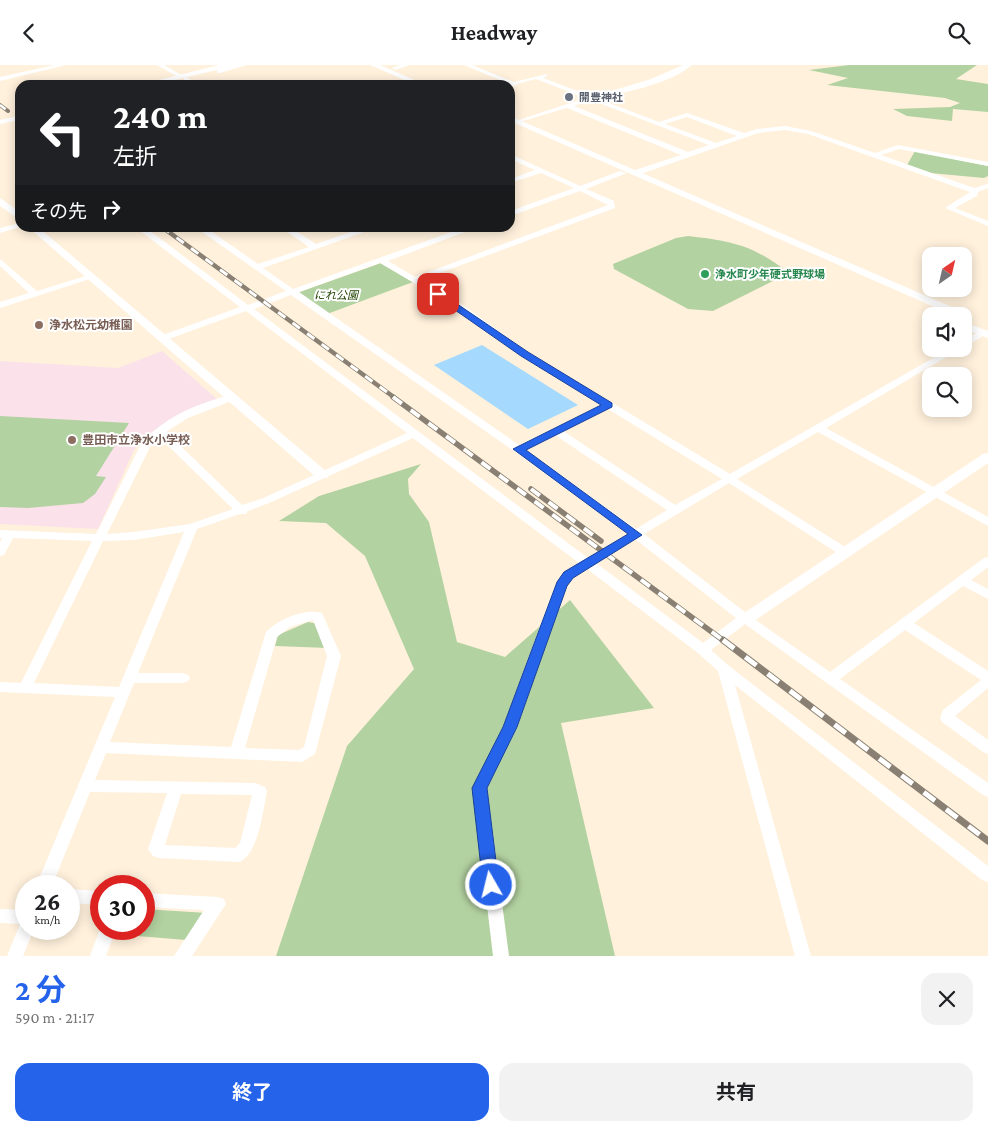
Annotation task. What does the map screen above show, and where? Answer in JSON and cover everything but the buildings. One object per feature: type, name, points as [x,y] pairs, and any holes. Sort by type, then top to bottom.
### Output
[{"type":"street","points":[[32,65],[40,70]]},
{"type":"street","points":[[0,79],[63,65]]},
{"type":"street","points":[[160,65],[188,80]]},
{"type":"street","points":[[174,80],[228,65]]},
{"type":"street","points":[[168,80],[243,65]]},
{"type":"street","points":[[374,65],[408,80]]},
{"type":"street","points":[[392,67],[407,65]]},
{"type":"street","points":[[467,65],[501,80]]},
{"type":"street","points":[[475,68],[487,65]]},
{"type":"street","points":[[515,120],[655,81],[676,73],[688,65]]},
{"type":"street","points":[[392,67],[422,80]]},
{"type":"street","points":[[515,84],[538,77],[715,145]]},
{"type":"street","points":[[568,106],[688,155]]},
{"type":"street","points":[[658,123],[687,115],[745,136]]},
{"type":"street","points":[[0,121],[15,117]]},
{"type":"street","points":[[515,122],[943,307]]},
{"type":"street","points":[[515,122],[623,173],[925,307]]},
{"type":"street","points":[[636,173],[715,145],[770,129],[796,129],[876,155],[974,191],[988,186]]},
{"type":"street","points":[[876,155],[898,147],[988,164]]},
{"type":"street","points":[[414,280],[612,206],[611,203],[515,158]]},
{"type":"street","points":[[515,179],[541,171]]},
{"type":"street","points":[[515,212],[623,173]]},
{"type":"street","points":[[974,191],[974,194],[949,208],[988,224]]},
{"type":"street","points":[[0,201],[15,213]]},
{"type":"street","points":[[0,231],[15,226]]},
{"type":"street","points":[[38,232],[322,475]]},
{"type":"street","points":[[146,232],[703,649],[724,669],[988,875]]},
{"type":"street","points":[[206,232],[518,449],[636,535],[746,619],[832,678],[988,791]]},
{"type":"street","points":[[292,232],[314,247]]},
{"type":"street","points":[[257,267],[358,232]]},
{"type":"street","points":[[163,338],[381,260],[451,232]]},
{"type":"street","points":[[381,260],[454,303],[525,354],[730,479],[846,553]]},
{"type":"street","points":[[0,261],[35,295]]},
{"type":"street","points":[[0,305],[92,277]]},
{"type":"street","points":[[972,322],[986,332]]},
{"type":"street","points":[[972,328],[986,332]]},
{"type":"street","points":[[972,340],[986,332]]},
{"type":"street","points":[[501,956],[480,788],[510,727],[561,585],[568,575],[675,510],[941,357]]},
{"type":"street","points":[[25,688],[150,439],[184,417],[231,398]]},
{"type":"street","points":[[518,449],[609,405]]},
{"type":"street","points":[[819,428],[988,522]]},
{"type":"street","points":[[556,431],[675,510]]},
{"type":"street","points":[[160,432],[242,511]]},
{"type":"street","points":[[0,552],[5,534],[99,538],[134,536],[192,527],[242,511],[414,434]]},
{"type":"street","points":[[703,649],[738,622],[746,619],[846,553],[988,457]]},
{"type":"street","points":[[49,875],[192,527]]},
{"type":"street","points":[[832,678],[988,561]]},
{"type":"street","points":[[963,580],[988,595]]},
{"type":"street","points":[[101,747],[302,756],[310,750],[334,659],[318,616],[309,615],[276,630],[271,635],[236,753]]},
{"type":"street","points":[[904,623],[988,679],[948,714],[947,718],[988,748]]},
{"type":"street","points":[[724,669],[803,956]]},
{"type":"street","points":[[130,678],[183,678]]},
{"type":"street","points":[[0,687],[124,692]]},
{"type":"street","points":[[85,786],[255,789],[260,791],[247,846],[243,852],[239,855],[158,851],[156,849],[176,788]]},
{"type":"street","points":[[155,901],[218,904],[182,956]]},
{"type":"street","points":[[0,916],[15,917]]},
{"type":"street","points":[[15,956],[22,940]]},
{"type":"street","points":[[98,956],[104,940]]},
{"type":"shaded area","name":"豊田市立浄水小学校","points":[[162,351],[218,400],[178,417],[153,431],[134,450],[98,529],[0,524],[0,361],[118,368]]},
{"type":"green space","points":[[849,65],[977,65],[956,79],[988,84],[988,112],[953,109],[952,121],[907,116],[893,109],[950,107],[960,103],[945,98],[827,85],[848,78],[809,70]]},
{"type":"green space","points":[[915,151],[988,166],[988,176],[984,178],[930,173],[907,165]]},
{"type":"green space","name":"浄水町少年硬式野球場","points":[[688,236],[717,240],[753,250],[789,273],[713,311],[688,309],[614,269],[613,264],[676,238]]},
{"type":"green space","name":"にれ公園","points":[[381,263],[413,282],[327,314],[297,293]]},
{"type":"green space","points":[[0,416],[129,423],[96,476],[106,477],[95,494],[83,503],[28,508],[0,507]]},
{"type":"green space","points":[[421,464],[408,479],[409,494],[429,522],[457,642],[505,657],[570,600],[654,708],[561,723],[615,956],[276,956],[347,746],[414,669],[365,556],[326,523],[279,521],[319,496]]},
{"type":"green space","points":[[308,622],[319,624],[328,648],[275,646],[278,635]]},
{"type":"green space","points":[[155,910],[207,913],[186,940],[155,937]]},
{"type":"water","points":[[482,345],[578,405],[528,429],[434,365]]},
{"type":"railway","points":[[0,105],[8,111]]},
{"type":"railway","points":[[169,232],[395,398]]},
{"type":"railway","points":[[393,397],[724,641]]},
{"type":"railway","points":[[531,489],[601,541]]},
{"type":"railway","points":[[723,640],[988,841]]},
{"type":"place","name":"開豊神社","points":[[569,97]]},
{"type":"place","name":"浄水町少年硬式野球場","points":[[705,274]]},
{"type":"place","name":"浄水松元幼稚園","points":[[39,325]]},
{"type":"place","name":"豊田市立浄水小学校","points":[[72,440]]},
{"type":"route","points":[[438,294],[454,303],[525,354],[609,405],[518,449],[636,535],[568,575],[561,585],[510,727],[480,788],[491,885]]}]
